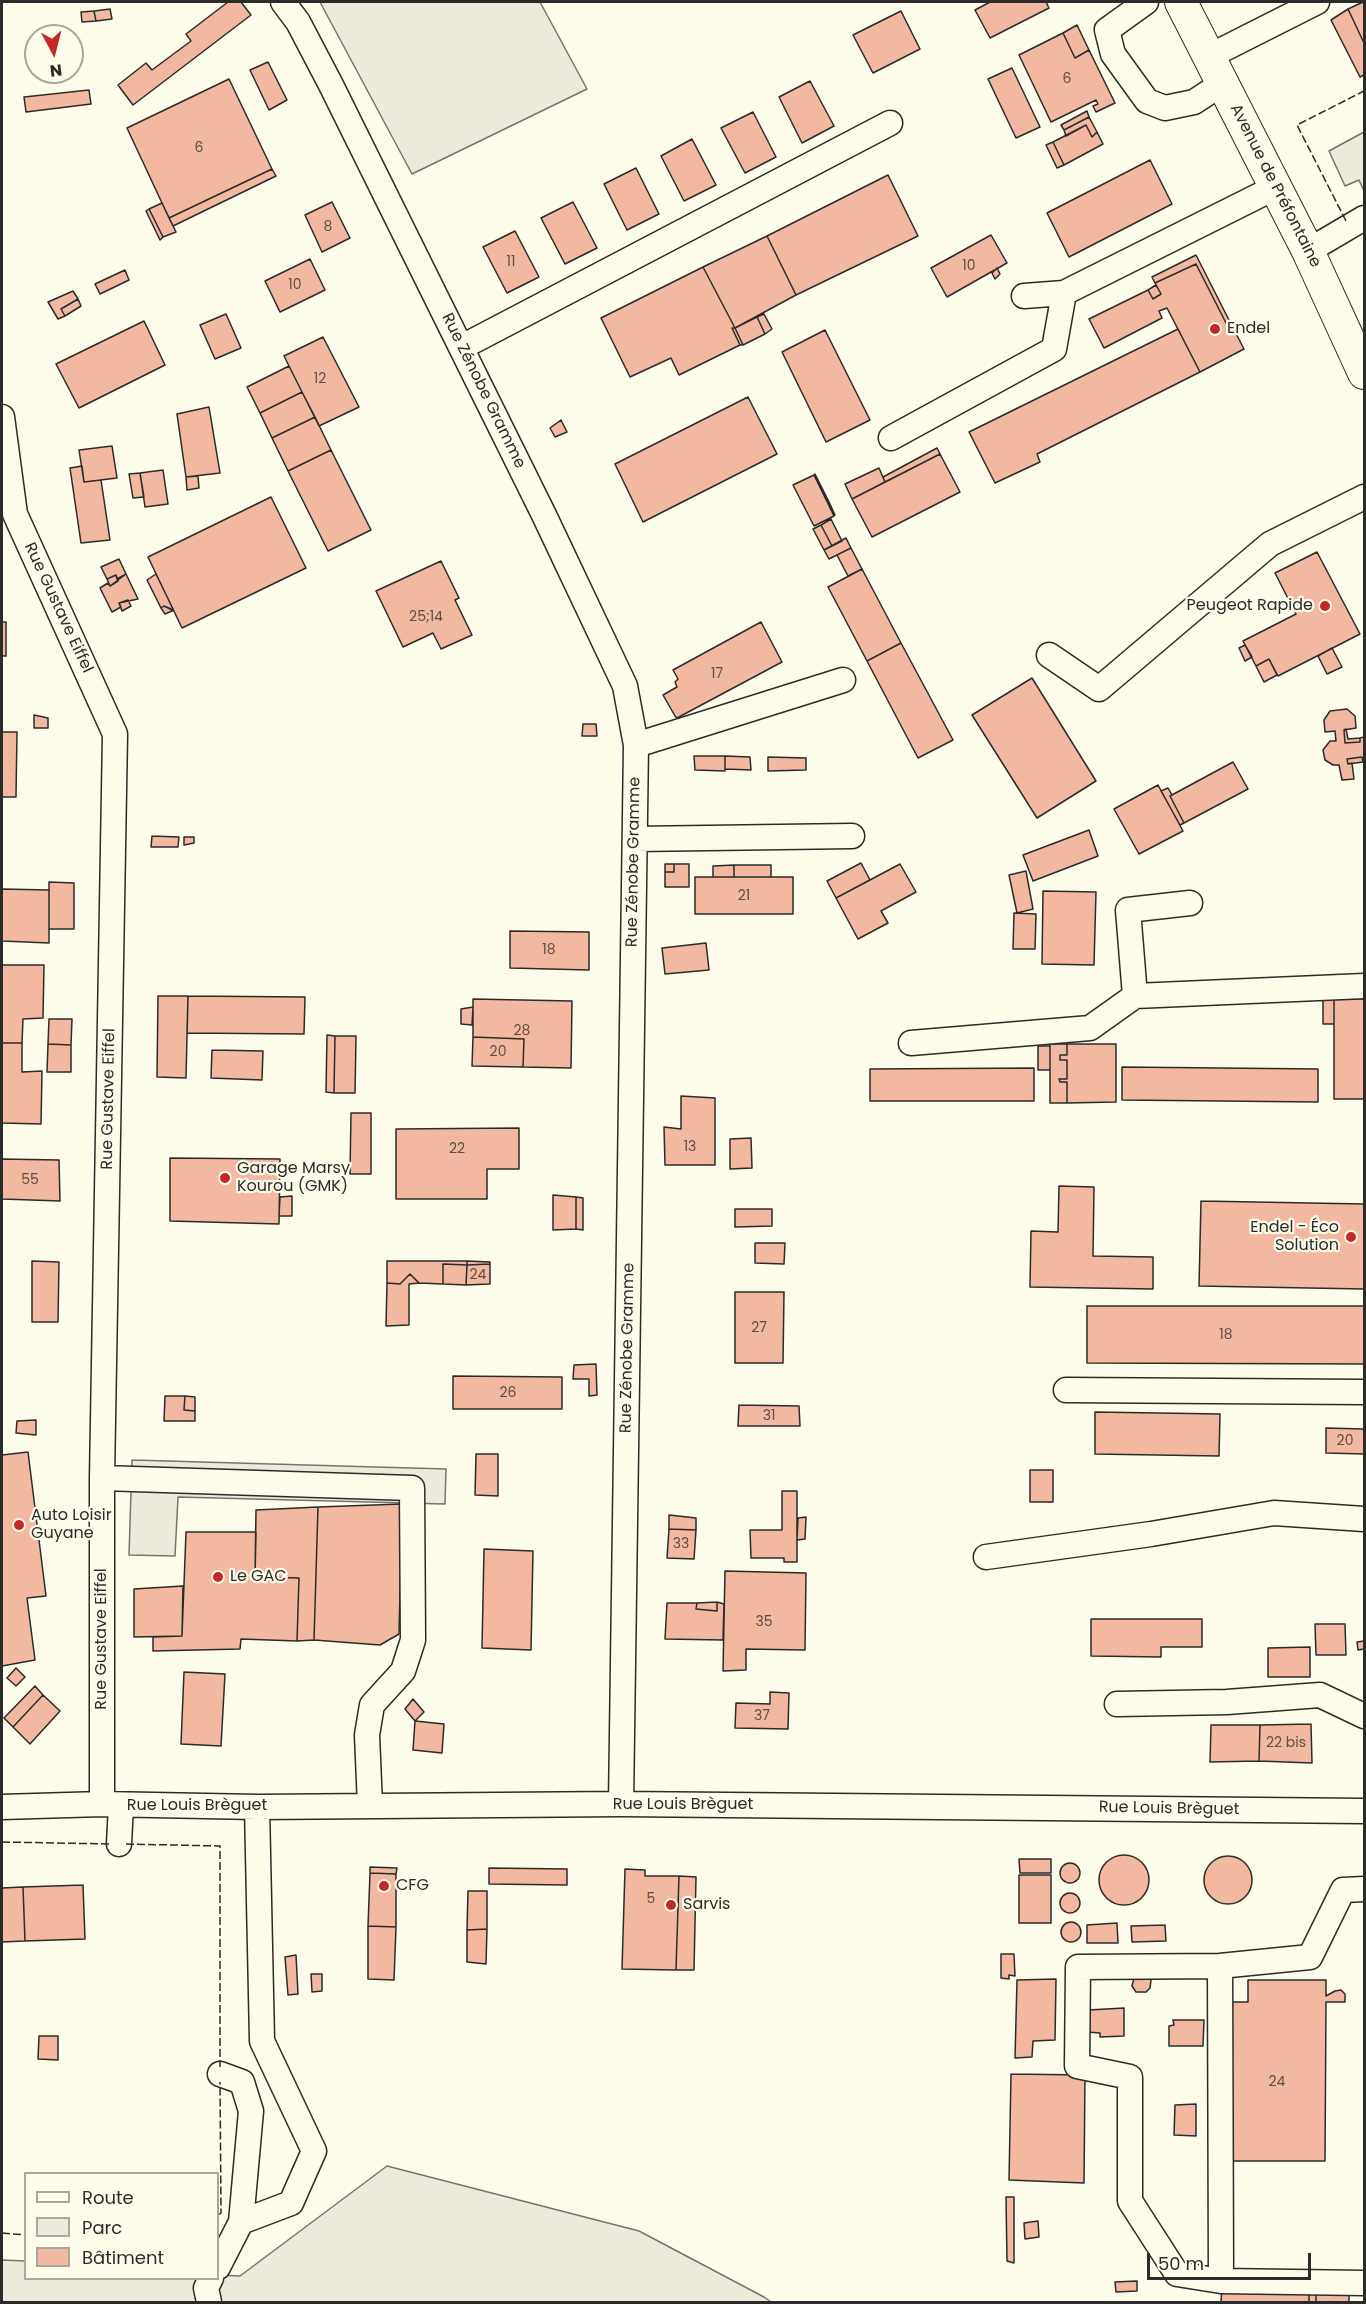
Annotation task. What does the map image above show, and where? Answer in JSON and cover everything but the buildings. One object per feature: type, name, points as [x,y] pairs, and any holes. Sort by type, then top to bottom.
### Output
[{"type":"main road","name":"Avenue de Préfontaine","points":[[1181,2],[1308,251],[1365,373]]},
{"type":"street","name":"Rue Zénobe Gramme","points":[[283,2],[298,22],[331,85],[462,347],[625,686],[636,745],[621,1804]]},
{"type":"street","points":[[1146,2],[1107,30],[1113,54],[1147,101],[1165,108],[1194,102],[1217,70],[1317,2]]},
{"type":"street","points":[[462,347],[890,123]]},
{"type":"street","points":[[1024,296],[1064,293],[1276,187]]},
{"type":"street","points":[[1308,251],[1365,218]]},
{"type":"street","points":[[891,438],[1054,349],[1064,293]]},
{"type":"street","name":"Rue Gustave Eiffel","points":[[2,417],[15,514],[115,734],[102,1478],[111,1805],[118,1844]]},
{"type":"street","points":[[1049,655],[1099,689],[1270,544],[1365,497]]},
{"type":"street","points":[[636,745],[843,680]]},
{"type":"street","points":[[635,839],[852,836]]},
{"type":"street","points":[[1135,996],[1128,910],[1190,903]]},
{"type":"street","points":[[912,1043],[1090,1028],[1135,996],[1365,986]]},
{"type":"street","points":[[1066,1390],[1365,1392]]},
{"type":"street","points":[[102,1478],[412,1488],[413,1640],[403,1671],[372,1705],[367,1735],[370,1806]]},
{"type":"street","points":[[986,1557],[1151,1534],[1274,1513],[1365,1519]]},
{"type":"street","points":[[1117,1704],[1227,1702],[1320,1695],[1365,1716]]},
{"type":"street","name":"Rue Louis Brèguet","points":[[2,1807],[621,1804],[1365,1811]]},
{"type":"street","points":[[241,2222],[291,2203],[314,2151],[262,2041],[257,1807]]},
{"type":"street","points":[[1365,1889],[1343,1890],[1310,1957],[1220,1966],[1078,1967],[1077,2066],[1130,2077],[1130,2201],[1177,2274],[1221,2281],[1365,2283]]},
{"type":"street","points":[[1220,1966],[1221,2281]]},
{"type":"street","points":[[219,2265],[241,2222],[251,2111],[242,2082],[220,2074]]},
{"type":"street","points":[[209,2302],[206,2288],[210,2280]]},
{"type":"green space","points":[[387,2166],[639,2231],[771,2302],[2,2302],[2,2260],[24,2261],[24,2280],[219,2280],[219,2275],[240,2276]]},
{"type":"shaded area","points":[[320,2],[540,2],[587,89],[412,174]]},
{"type":"shaded area","points":[[1364,132],[1364,191],[1359,180],[1345,186],[1329,151]]},
{"type":"shaded area","points":[[132,1460],[446,1469],[445,1504],[178,1497],[175,1556],[129,1555]]},
{"type":"fence","points":[[1346,221],[1297,125],[1364,91]]},
{"type":"fence","points":[[2,1842],[111,1844]]},
{"type":"fence","points":[[126,1844],[220,1846],[220,2067]]},
{"type":"fence","points":[[219,2214],[221,2213],[220,2082]]},
{"type":"fence","points":[[2,2233],[24,2235]]},
{"type":"place","name":"Endel","points":[[1215,329]]},
{"type":"place","name":"Peugeot Rapide","points":[[1325,606]]},
{"type":"place","name":"Garage Marsy Kourou (GMK)","points":[[225,1178]]},
{"type":"place","name":"Endel - Éco Solution","points":[[1351,1237]]},
{"type":"place","name":"Auto Loisir Guyane","points":[[19,1525]]},
{"type":"place","name":"Le GAC","points":[[218,1577]]},
{"type":"place","name":"CFG","points":[[384,1886]]},
{"type":"place","name":"Sarvis","points":[[671,1905]]}]
